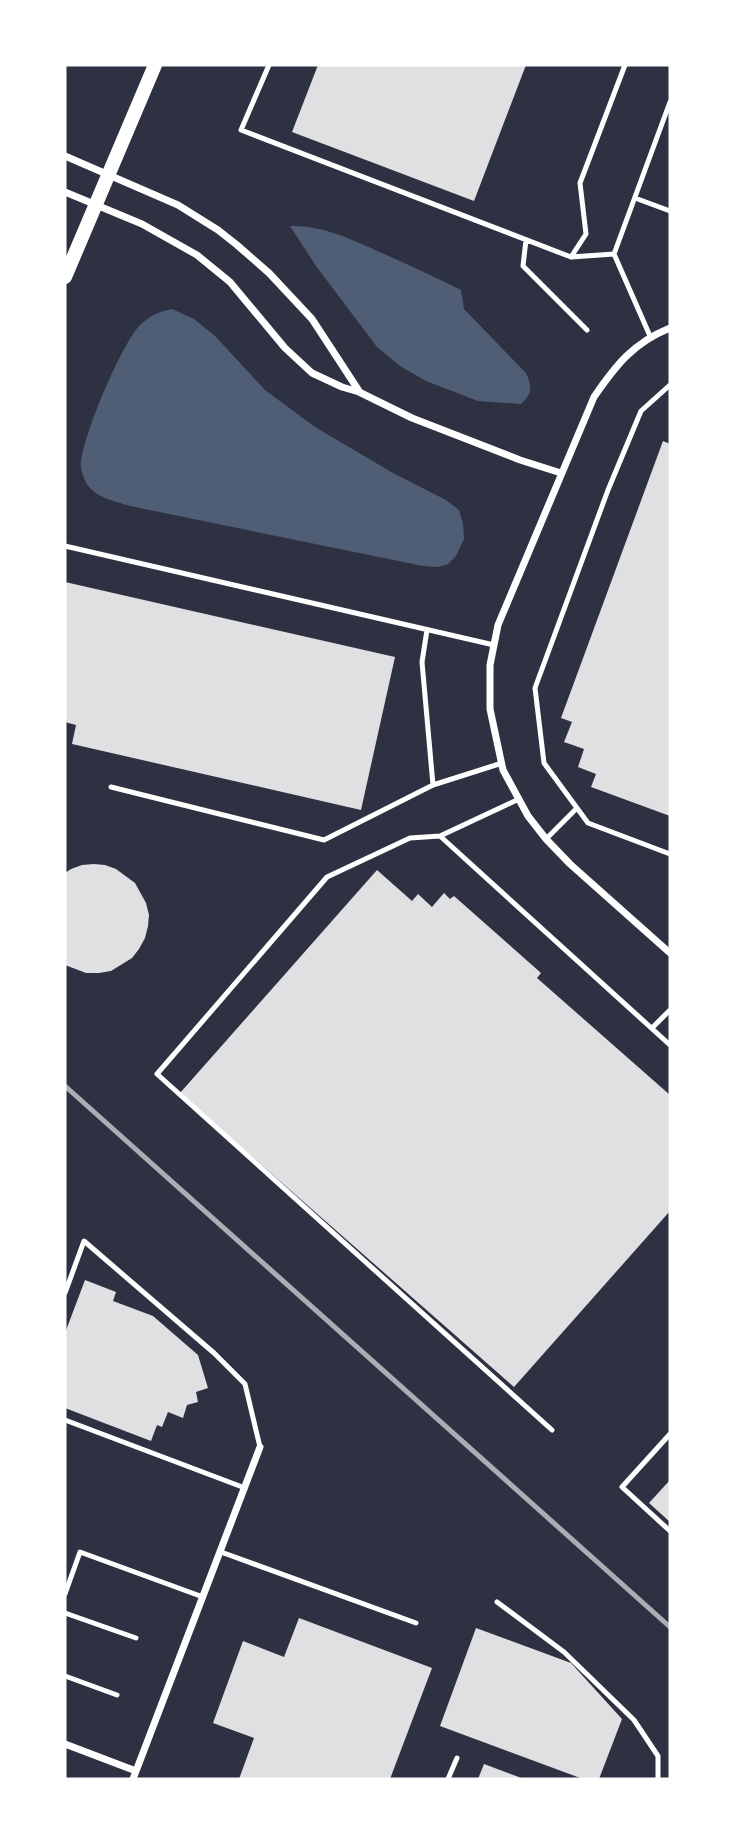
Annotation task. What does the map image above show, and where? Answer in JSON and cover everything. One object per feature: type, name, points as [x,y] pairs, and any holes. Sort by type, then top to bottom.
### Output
[{"type":"main road","points":[[65,277],[155,65]]},
{"type":"street","points":[[65,156],[178,205],[218,230],[261,266],[312,319],[359,392]]},
{"type":"street","points":[[65,192],[152,229],[197,255],[230,282],[285,348],[312,373],[412,418],[561,473]]},
{"type":"street","points":[[670,328],[639,344],[615,367],[594,397],[507,601],[498,625],[490,665],[490,709],[503,770],[528,816],[570,864],[670,953]]},
{"type":"street","points":[[133,1779],[260,1447]]},
{"type":"street","points":[[65,1744],[136,1771]]},
{"type":"lane","points":[[269,65],[240,130],[571,257],[614,254]]},
{"type":"lane","points":[[571,257],[586,234],[580,183],[625,65]]},
{"type":"lane","points":[[650,336],[614,254],[670,102]]},
{"type":"lane","points":[[635,198],[670,211]]},
{"type":"lane","points":[[526,240],[523,267],[587,330]]},
{"type":"lane","points":[[670,385],[641,411],[608,490],[535,688],[544,763],[589,823],[670,854]]},
{"type":"lane","points":[[65,546],[494,645]]},
{"type":"lane","points":[[427,629],[422,662],[433,785]]},
{"type":"lane","points":[[111,787],[324,840],[433,785],[502,763]]},
{"type":"lane","points":[[519,799],[439,836],[410,838],[327,877],[157,1074],[552,1430]]},
{"type":"lane","points":[[546,839],[577,808]]},
{"type":"lane","points":[[439,836],[670,1045]]},
{"type":"lane","points":[[652,1028],[670,1010]]},
{"type":"lane","points":[[65,1293],[84,1241],[214,1353],[245,1384],[260,1447]]},
{"type":"lane","points":[[65,1419],[245,1489]]},
{"type":"lane","points":[[670,1434],[622,1487],[670,1531]]},
{"type":"lane","points":[[65,1594],[80,1552],[204,1597]]},
{"type":"lane","points":[[221,1552],[416,1623]]},
{"type":"lane","points":[[497,1602],[564,1652],[634,1720],[658,1756],[658,1779]]},
{"type":"lane","points":[[65,1613],[136,1637]]},
{"type":"lane","points":[[65,1676],[117,1695]]},
{"type":"lane","points":[[448,1779],[457,1758]]},
{"type":"water","points":[[290,226],[314,228],[349,238],[461,290],[464,309],[526,373],[530,386],[528,396],[521,404],[478,401],[426,381],[400,366],[377,347],[316,266]]},
{"type":"water","points":[[172,309],[194,319],[215,336],[265,390],[315,427],[393,473],[446,500],[459,510],[464,539],[456,556],[448,564],[438,567],[423,566],[130,506],[95,493],[85,481],[81,469],[82,457],[86,439],[113,372],[140,325],[155,314]]},
{"type":"building","points":[[318,65],[526,65],[474,201],[292,132]]},
{"type":"building","points":[[663,441],[670,444],[670,816],[591,787],[596,774],[578,767],[584,749],[564,742],[572,722],[561,718]]},
{"type":"building","points":[[65,582],[395,657],[361,810],[72,744],[76,725],[65,722]]},
{"type":"building","points":[[94,864],[116,869],[135,883],[149,915],[145,938],[132,958],[111,971],[86,973],[65,965],[65,873],[82,865]]},
{"type":"building","points":[[377,870],[412,901],[418,894],[432,907],[444,893],[450,899],[454,896],[541,973],[537,978],[670,1095],[670,1211],[514,1387],[180,1093]]},
{"type":"building","points":[[85,1280],[116,1292],[113,1301],[153,1316],[198,1355],[208,1388],[196,1392],[198,1402],[187,1405],[183,1418],[168,1412],[162,1427],[157,1425],[151,1441],[65,1408],[65,1333]]},
{"type":"building","points":[[670,1480],[670,1522],[649,1503]]},
{"type":"building","points":[[299,1618],[432,1668],[390,1779],[239,1779],[254,1738],[213,1723],[243,1641],[284,1657]]},
{"type":"building","points":[[476,1628],[571,1663],[622,1719],[599,1779],[583,1779],[440,1726]]},
{"type":"building","points":[[484,1764],[524,1779],[478,1779]]},
{"type":"railway","points":[[65,1086],[670,1627]]}]
